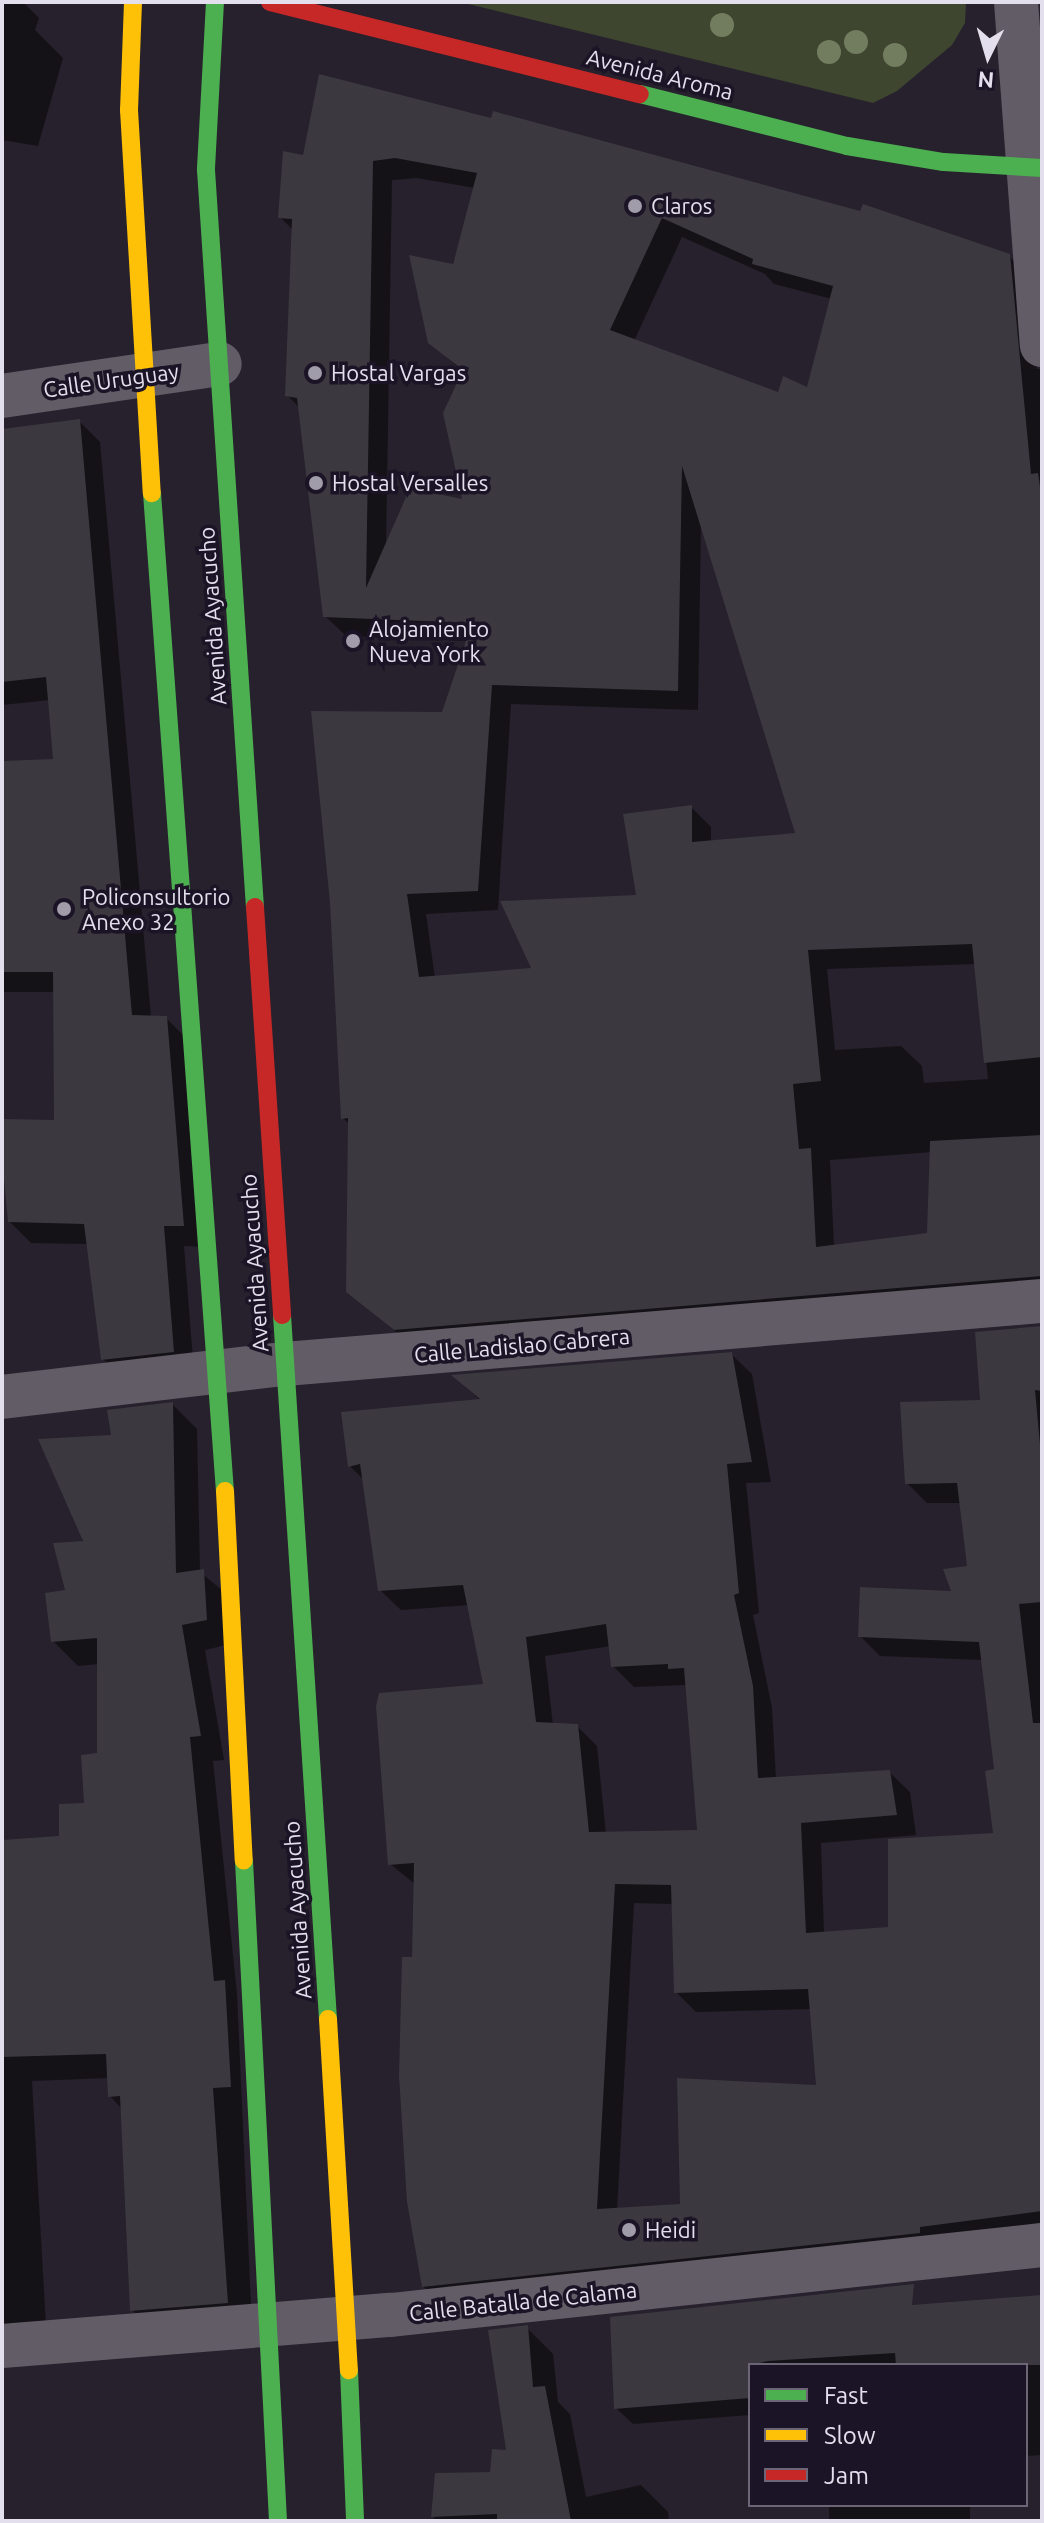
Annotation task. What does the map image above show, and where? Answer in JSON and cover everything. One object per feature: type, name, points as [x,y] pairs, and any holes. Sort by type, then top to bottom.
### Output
[{"type":"main road","name":"Avenida Ayacucho","points":[[133,2],[129,110],[143,375],[219,1372],[278,2521]]},
{"type":"main road","name":"Avenida Ayacucho","points":[[215,2],[206,170],[346,2318],[355,2521]]},
{"type":"main road","name":"Avenida Aroma","points":[[270,2],[847,146],[944,162],[1034,168]]},
{"type":"street","points":[[1016,2],[1034,168],[1042,345]]},
{"type":"street","name":"Calle Uruguay","points":[[2,396],[220,364]]},
{"type":"street","name":"Calle Ladislao Cabrera","points":[[2,1397],[285,1364],[1042,1301]]},
{"type":"street","name":"Calle Batalla de Calama","points":[[2,2346],[346,2318],[1042,2245]]},
{"type":"green space","points":[[460,2],[966,2],[965,23],[952,45],[897,91],[873,103]]},
{"type":"building","points":[[319,74],[491,118],[493,111],[860,211],[863,204],[1010,254],[1031,474],[1038,473],[1042,501],[1042,1057],[984,1063],[972,944],[808,950],[821,1081],[793,1084],[799,1149],[811,1148],[816,1247],[927,1233],[930,1141],[1042,1135],[1042,1276],[394,1330],[346,1292],[348,1118],[341,1119],[330,903],[311,711],[442,712],[472,623],[323,617],[297,398],[285,396],[292,219],[278,218],[283,151],[303,155]],"holes":[[[395,158],[477,173],[453,264],[409,255],[428,343],[463,370],[443,413],[462,499],[410,488],[366,588],[373,161]],[[662,218],[753,259],[752,264],[833,286],[807,387],[783,376],[778,392],[610,330]],[[682,466],[795,833],[692,842],[692,805],[623,814],[636,895],[500,901],[531,968],[419,977],[407,894],[478,891],[492,685],[678,691]]]},
{"type":"building","points":[[80,419],[132,1015],[167,1016],[184,1226],[164,1226],[174,1352],[101,1360],[84,1224],[8,1222],[2,1157],[2,1119],[54,1120],[53,972],[2,972],[2,761],[53,759],[46,677],[2,682],[2,429]]},
{"type":"building","points":[[1042,1326],[1042,1391],[1035,1390],[1042,1466],[1042,1602],[1019,1604],[1033,1723],[1042,1723],[1042,2211],[920,2227],[920,2233],[422,2287],[407,2202],[399,2076],[402,1957],[412,1957],[414,1863],[388,1865],[376,1706],[379,1693],[483,1684],[463,1585],[378,1591],[360,1464],[348,1467],[341,1412],[480,1399],[451,1375],[732,1352],[752,1462],[727,1464],[739,1593],[734,1595],[753,1686],[758,1778],[890,1770],[897,1815],[801,1823],[806,1933],[888,1927],[888,1839],[993,1833],[985,1771],[994,1769],[979,1642],[858,1637],[860,1587],[951,1591],[943,1569],[967,1566],[957,1483],[905,1484],[900,1402],[980,1400],[975,1332]],"holes":[[[606,1624],[611,1667],[668,1664],[668,1669],[684,1668],[697,1830],[589,1832],[578,1724],[536,1722],[526,1637]],[[615,1884],[671,1885],[674,1993],[808,1989],[816,2085],[677,2078],[680,2204],[597,2209]]]},
{"type":"building","points":[[173,1402],[176,1573],[204,1569],[207,1620],[182,1625],[201,1736],[190,1737],[214,1981],[225,1980],[231,2087],[213,2088],[228,2303],[130,2311],[120,2096],[108,2097],[106,2054],[2,2057],[2,1840],[59,1836],[59,1804],[84,1803],[81,1755],[97,1753],[97,1638],[51,1642],[45,1593],[65,1590],[53,1543],[83,1541],[38,1439],[111,1435],[107,1410]]},
{"type":"building","points":[[914,2284],[912,2305],[1042,2295],[1042,2365],[896,2363],[895,2353],[748,2363],[748,2398],[614,2409],[610,2317]]},
{"type":"building","points":[[528,2325],[533,2387],[545,2386],[571,2521],[497,2521],[497,2514],[431,2517],[435,2473],[490,2472],[492,2449],[506,2450],[488,2330]]},
{"type":"traffic: fast","points":[[215,2],[206,170],[255,907]]},
{"type":"traffic: fast","points":[[640,94],[847,146],[944,162],[1042,168]]},
{"type":"traffic: fast","points":[[152,493],[225,1491]]},
{"type":"traffic: fast","points":[[282,1315],[328,2019]]},
{"type":"traffic: fast","points":[[244,1861],[278,2521]]},
{"type":"traffic: fast","points":[[349,2370],[355,2521]]},
{"type":"traffic: slow","points":[[133,2],[129,110],[152,493]]},
{"type":"traffic: slow","points":[[225,1491],[244,1861]]},
{"type":"traffic: slow","points":[[328,2019],[349,2370]]},
{"type":"traffic: jam","points":[[270,2],[640,94]]},
{"type":"traffic: jam","points":[[255,907],[282,1315]]},
{"type":"place","name":"Claros","points":[[635,206]]},
{"type":"place","name":"Hostal Vargas","points":[[315,373]]},
{"type":"place","name":"Hostal Versalles","points":[[316,483]]},
{"type":"place","name":"Alojamiento Nueva York","points":[[353,641]]},
{"type":"place","name":"Policonsultorio Anexo 32","points":[[64,909]]},
{"type":"place","name":"Heidi","points":[[629,2230]]}]
